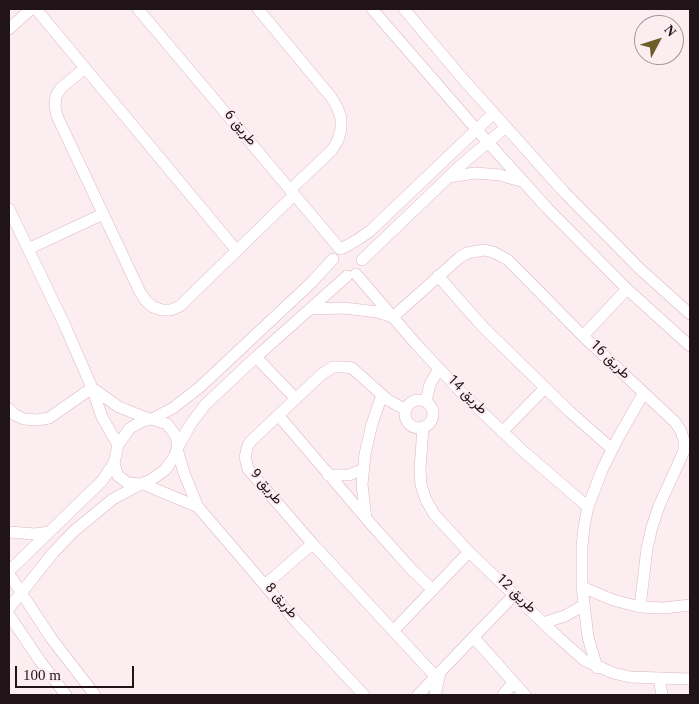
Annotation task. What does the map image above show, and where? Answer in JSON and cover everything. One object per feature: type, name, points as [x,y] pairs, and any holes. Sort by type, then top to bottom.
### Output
[{"type":"street","points":[[9,29],[31,9]]},
{"type":"street","points":[[36,9],[237,251]]},
{"type":"street","name":"طريق 6","points":[[138,9],[292,192],[339,252]]},
{"type":"street","points":[[85,68],[61,88],[56,96],[56,116],[146,301],[153,307],[171,310],[180,306],[237,251],[332,150],[338,140],[341,129],[338,107],[258,9]]},
{"type":"street","points":[[372,9],[476,129],[590,253],[690,346]]},
{"type":"street","points":[[404,9],[565,192],[642,270],[690,314]]},
{"type":"street","points":[[142,484],[134,485],[122,480],[115,470],[114,463],[118,445],[130,428],[182,402],[204,384],[312,282],[339,252],[370,230],[494,113]]},
{"type":"street","points":[[9,608],[53,553],[80,526],[113,499],[151,480],[165,470],[200,411],[256,357],[360,268],[362,260],[449,177],[506,127]]},
{"type":"street","points":[[449,177],[475,173],[488,174],[513,178],[525,183]]},
{"type":"street","points":[[9,209],[92,388],[102,417],[118,445]]},
{"type":"street","points":[[28,248],[103,214]]},
{"type":"street","points":[[339,252],[354,249],[362,260]]},
{"type":"street","name":"طريق 16","points":[[393,317],[438,276],[467,253],[484,250],[493,252],[508,260],[583,336],[675,422],[681,431],[684,451],[652,527],[647,548],[640,607]]},
{"type":"street","points":[[339,252],[335,269],[340,274],[351,275]]},
{"type":"street","name":"طريق 14","points":[[351,275],[393,317],[439,369],[502,432],[588,507]]},
{"type":"street","points":[[438,276],[473,317],[584,426],[612,450]]},
{"type":"street","points":[[583,336],[628,289]]},
{"type":"street","points":[[311,309],[360,309],[393,317]]},
{"type":"street","points":[[256,357],[296,399]]},
{"type":"street","name":"طريق 9","points":[[406,410],[382,395],[352,368],[339,366],[327,370],[248,445],[245,451],[245,463],[248,469],[312,544],[393,631],[438,675]]},
{"type":"street","points":[[426,402],[430,384],[439,369]]},
{"type":"street","points":[[9,409],[24,420],[49,418],[92,388]]},
{"type":"street","points":[[92,388],[119,407],[167,424],[176,436],[178,448]]},
{"type":"street","points":[[502,432],[545,388]]},
{"type":"street","points":[[598,668],[588,637],[582,587],[582,547],[588,507],[612,450],[643,394]]},
{"type":"street","points":[[366,519],[363,469],[368,438],[382,395]]},
{"type":"street","points":[[417,400],[426,402],[430,405],[433,414],[430,422],[423,427],[411,425],[406,418],[406,410],[409,405],[417,400]]},
{"type":"street","points":[[278,415],[366,519],[411,569],[433,590]]},
{"type":"street","name":"طريق 12","points":[[423,427],[420,470],[421,485],[426,500],[434,514],[543,623],[574,652],[598,668],[630,677],[690,678]]},
{"type":"street","name":"طريق 8","points":[[178,448],[184,473],[198,507],[364,695]]},
{"type":"street","points":[[95,695],[56,645],[21,594],[9,572],[95,488],[114,463]]},
{"type":"street","points":[[328,475],[350,475],[363,469]]},
{"type":"street","name":"طريق 8","points":[[142,484],[198,507]]},
{"type":"street","points":[[9,532],[35,534],[49,532]]},
{"type":"street","points":[[265,585],[312,544]]},
{"type":"street","points":[[393,631],[470,552]]},
{"type":"street","points":[[582,587],[613,600],[640,607],[690,606]]},
{"type":"street","points":[[418,695],[514,595]]},
{"type":"street","points":[[543,623],[564,616],[584,605]]},
{"type":"street","points":[[9,615],[66,695]]},
{"type":"street","points":[[474,638],[513,683],[526,695]]},
{"type":"street","points":[[435,695],[438,675]]},
{"type":"street","points":[[659,678],[662,695]]},
{"type":"street","points":[[503,695],[513,683]]}]
